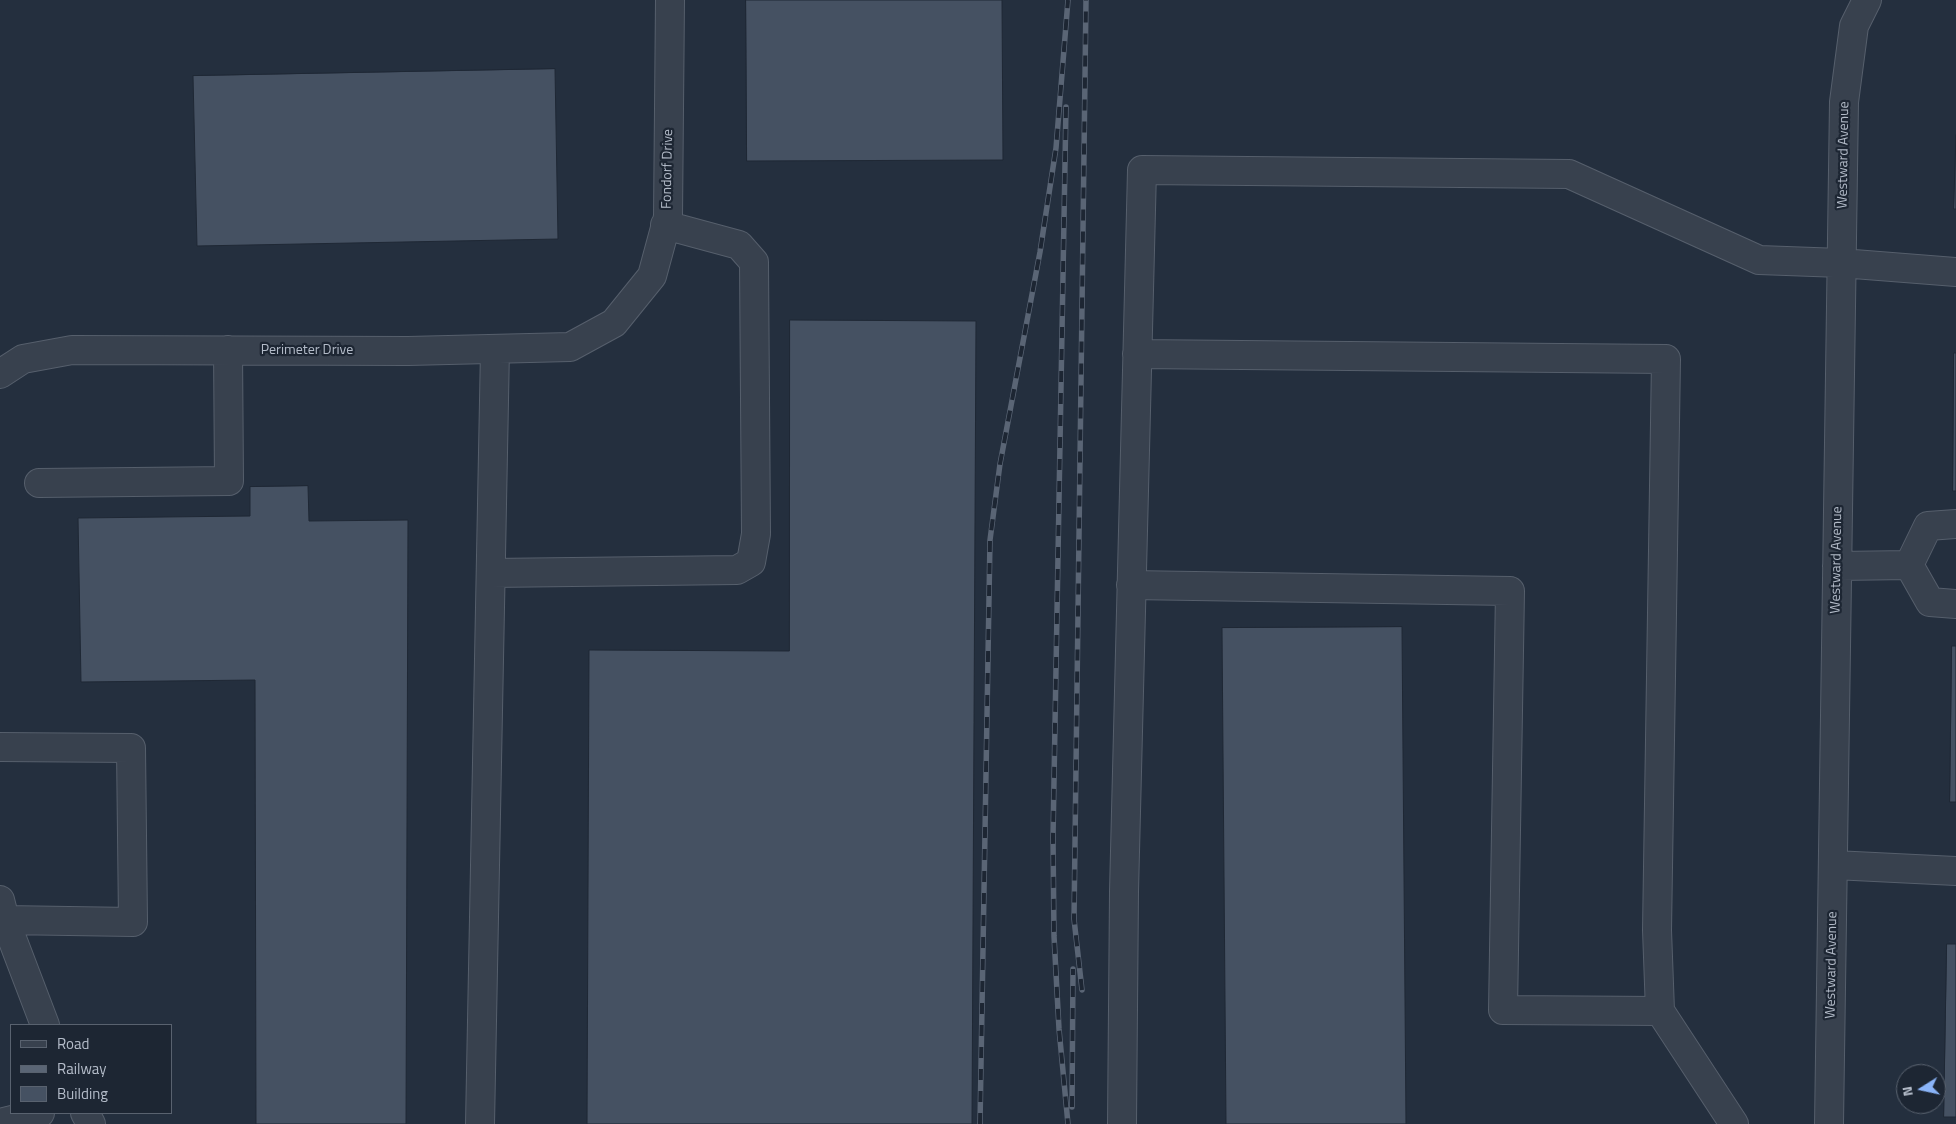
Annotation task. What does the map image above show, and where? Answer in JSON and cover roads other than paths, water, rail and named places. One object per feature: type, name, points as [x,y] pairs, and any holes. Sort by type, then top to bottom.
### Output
[{"type":"street","name":"Fondorf Drive","points":[[614,323],[652,276],[668,217],[670,0]]},
{"type":"street","name":"Westward Avenue","points":[[1830,1124],[1844,102],[1854,26],[1867,0]]},
{"type":"street","points":[[1122,1124],[1124,892],[1142,170],[1569,174],[1759,260],[1841,263],[1956,272]]},
{"type":"street","points":[[491,573],[737,570],[751,562],[756,534],[754,262],[739,245],[666,225]]},
{"type":"street","name":"Perimeter Drive","points":[[0,374],[23,359],[72,350],[408,351],[570,347],[614,323]]},
{"type":"street","points":[[480,1124],[495,349]]},
{"type":"street","points":[[39,483],[229,481],[228,350]]},
{"type":"street","points":[[1137,354],[1666,359],[1657,930],[1660,1011],[1734,1124]]},
{"type":"street","points":[[1908,566],[1928,526],[1956,524]]},
{"type":"street","points":[[1837,566],[1908,566]]},
{"type":"street","points":[[1908,566],[1930,602],[1956,604]]},
{"type":"street","points":[[1131,585],[1510,591],[1503,1010],[1660,1011]]},
{"type":"street","points":[[0,747],[131,748],[133,922],[3,910],[45,1024]]},
{"type":"street","points":[[1834,865],[1956,872]]},
{"type":"street","points":[[0,1123],[36,1114]]},
{"type":"railway","points":[[980,1124],[990,540],[1000,464],[1040,252],[1056,148],[1068,0]]},
{"type":"railway","points":[[1082,990],[1074,919],[1086,0]]},
{"type":"railway","points":[[1066,107],[1053,837],[1054,936],[1059,1029],[1068,1124]]},
{"type":"railway","points":[[1072,1107],[1073,969]]}]
